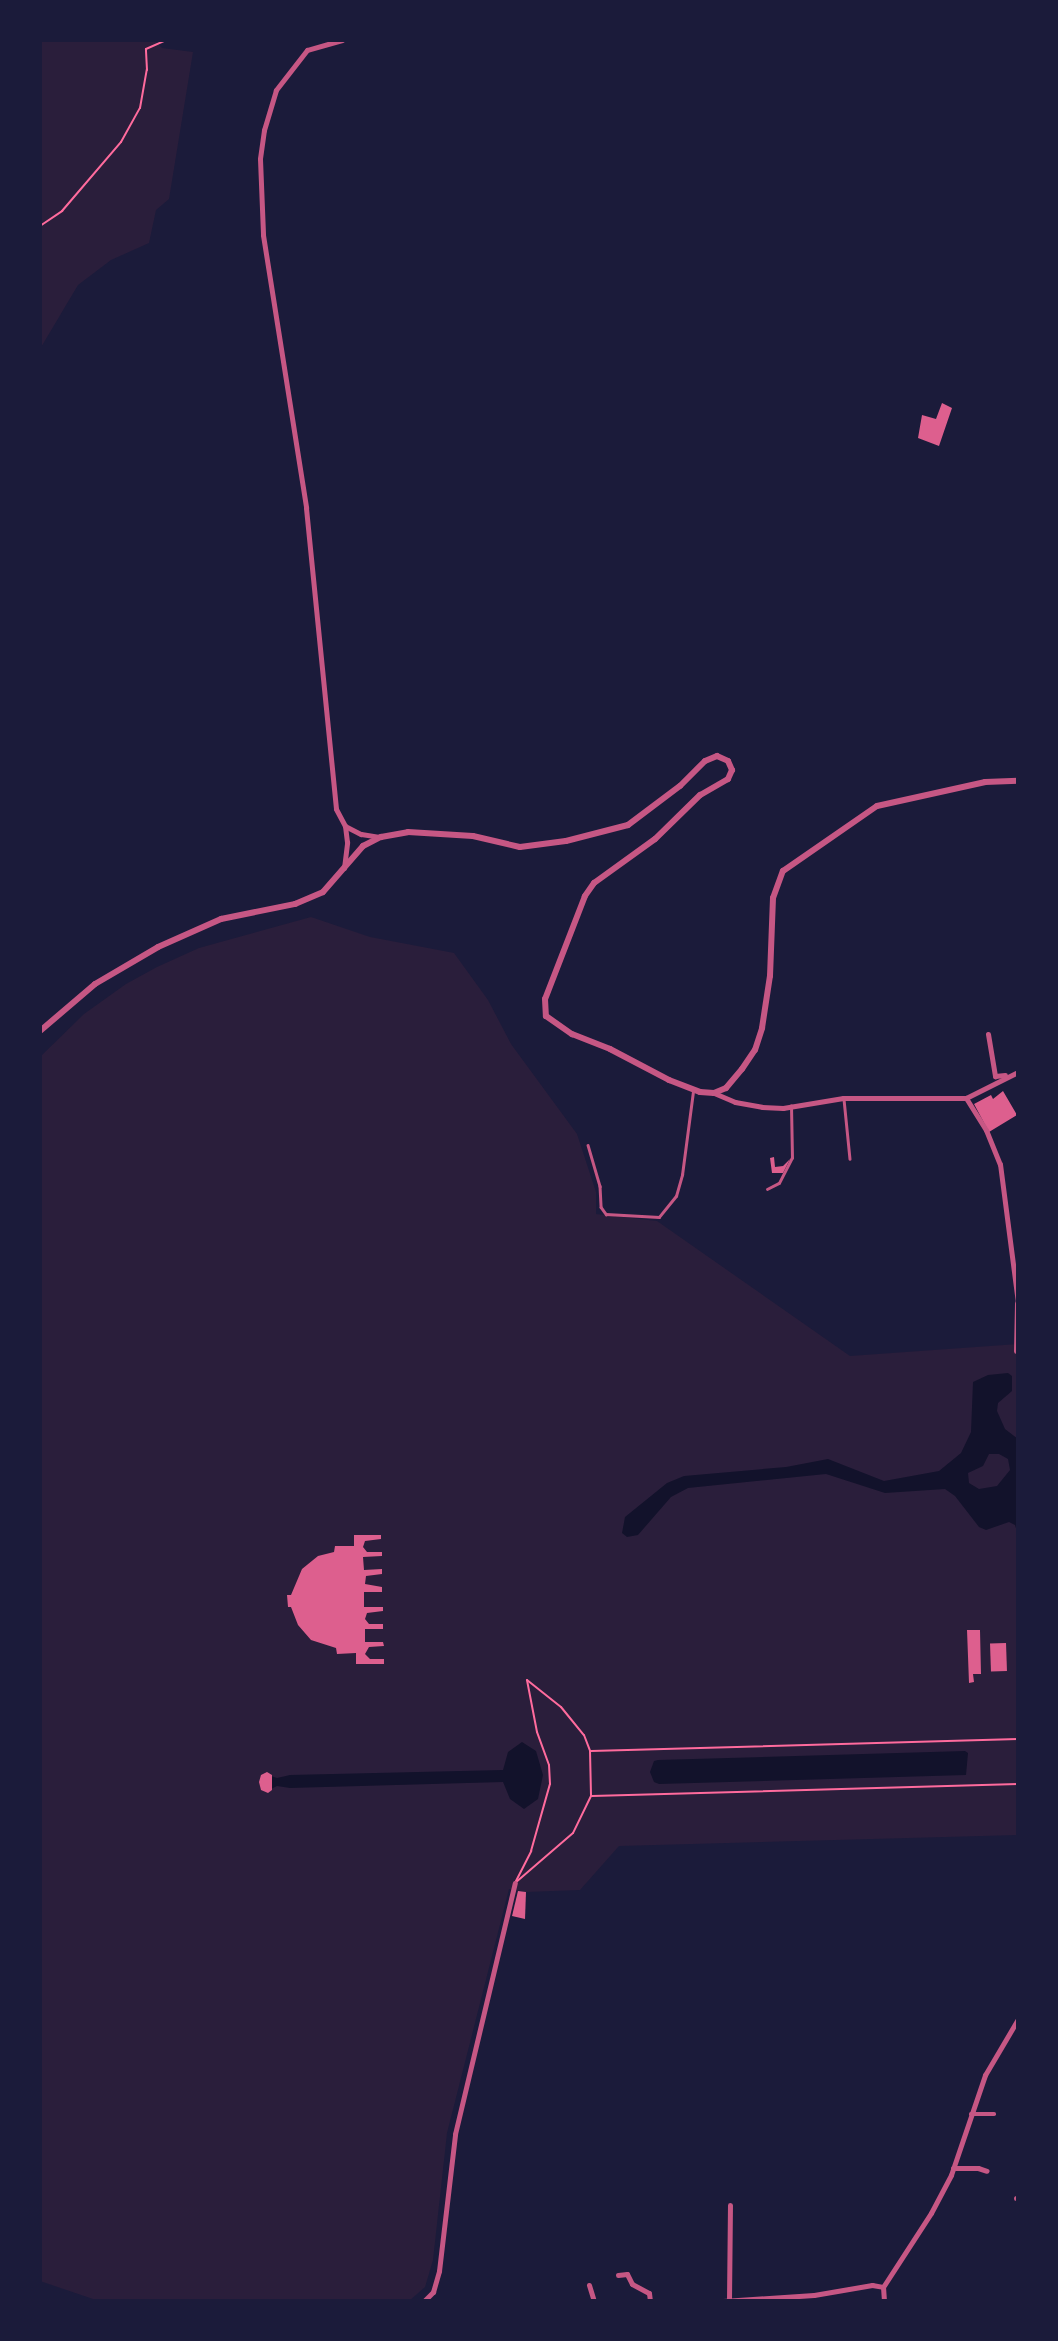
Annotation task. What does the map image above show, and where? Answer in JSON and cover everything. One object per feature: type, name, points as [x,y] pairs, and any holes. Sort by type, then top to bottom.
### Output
[{"type":"street","points":[[342,40],[307,50],[276,90],[269,107],[260,159],[263,235],[306,508],[336,809],[345,826],[347,842],[343,870]]},
{"type":"street","points":[[306,42],[307,50]]},
{"type":"street","points":[[40,1031],[95,984],[158,947],[221,919],[295,904],[323,892],[363,846],[381,837],[408,832],[460,835],[520,847],[566,841],[628,825],[680,786],[705,761],[717,756],[729,761],[732,770],[728,779],[700,795],[655,839],[594,883],[584,896],[545,999],[546,1016],[555,1024],[694,1089],[762,1107],[791,1106],[844,1098],[966,1098],[1015,1073]]},
{"type":"street","points":[[714,1093],[726,1088],[742,1069],[755,1050],[762,1028],[770,976],[773,898],[783,871],[877,806],[985,782],[1018,781]]},
{"type":"street","points":[[345,826],[361,834],[381,837]]},
{"type":"street","points":[[988,1034],[995,1076],[1015,1073]]},
{"type":"street","points":[[966,1098],[986,1129],[1000,1164],[1017,1303],[1016,1351]]},
{"type":"street","points":[[424,2301],[433,2292],[439,2271],[455,2134],[515,1884]]},
{"type":"street","points":[[884,2301],[883,2287],[931,2213],[953,2168],[969,2114],[985,2075],[1018,2019]]},
{"type":"street","points":[[969,2114],[994,2114]]},
{"type":"street","points":[[953,2168],[978,2168],[988,2171]]},
{"type":"street","points":[[729,2300],[730,2205]]},
{"type":"street","points":[[618,2275],[627,2274],[632,2284],[649,2293],[650,2301]]},
{"type":"street","points":[[589,2285],[594,2301]]},
{"type":"street","points":[[723,2301],[814,2298],[872,2285],[883,2287]]},
{"type":"lane","points":[[588,1145],[600,1186],[601,1207],[606,1214],[659,1217],[676,1196],[682,1175],[694,1089]]},
{"type":"lane","points":[[844,1098],[850,1159]]},
{"type":"lane","points":[[767,1189],[779,1183],[792,1158],[791,1106]]},
{"type":"path","points":[[40,226],[62,211],[121,142],[140,108],[147,71],[146,49],[167,40],[197,41]]},
{"type":"path","points":[[527,1680],[570,1715],[584,1735],[590,1751],[591,1796],[586,1812],[573,1833],[515,1884],[531,1851],[550,1784],[550,1765],[537,1732],[527,1680]]},
{"type":"path","points":[[590,1751],[1018,1740]]},
{"type":"path","points":[[591,1796],[1018,1784]]},
{"type":"shaded area","points":[[40,40],[154,40],[162,48],[193,52],[169,199],[156,210],[149,243],[111,260],[78,285],[40,349]]},
{"type":"shaded area","points":[[311,917],[370,937],[454,953],[488,1000],[511,1044],[577,1134],[596,1192],[596,1214],[657,1221],[850,1356],[1018,1344],[1018,1835],[619,1846],[580,1890],[526,1892],[509,1889],[447,2133],[433,2260],[425,2287],[409,2301],[99,2301],[40,2281],[40,1057],[84,1014],[126,984],[157,967],[199,948]]},
{"type":"shaded area","points":[[1008,1373],[1012,1376],[1012,1391],[998,1403],[997,1411],[1005,1429],[1018,1439],[1018,1535],[1015,1525],[1009,1522],[986,1530],[979,1527],[955,1496],[945,1489],[885,1493],[826,1474],[688,1488],[671,1497],[638,1535],[627,1537],[622,1533],[625,1517],[667,1483],[684,1476],[786,1467],[828,1459],[884,1481],[939,1471],[961,1453],[971,1432],[973,1382],[988,1375]],"holes":[[[989,1454],[999,1454],[1008,1459],[1010,1470],[997,1486],[979,1489],[969,1483],[968,1473],[983,1466]]]},
{"type":"shaded area","points":[[522,1742],[536,1751],[543,1775],[538,1799],[524,1809],[510,1799],[503,1782],[290,1788],[277,1786],[271,1789],[271,1776],[277,1778],[290,1775],[503,1770],[508,1752]]},
{"type":"shaded area","points":[[968,1753],[966,1775],[659,1784],[654,1782],[650,1772],[654,1761],[658,1760]]},
{"type":"building","points":[[942,403],[952,408],[939,446],[918,438],[922,415],[936,419]]},
{"type":"building","points":[[1003,1091],[1017,1115],[989,1132],[974,1104],[991,1095],[993,1099]]},
{"type":"building","points":[[774,1157],[775,1167],[783,1166],[790,1159],[783,1173],[772,1173],[770,1158]]},
{"type":"building","points":[[354,1535],[381,1535],[381,1539],[365,1541],[363,1547],[367,1552],[382,1552],[382,1556],[363,1557],[364,1570],[382,1569],[382,1574],[366,1576],[365,1584],[382,1587],[382,1592],[364,1592],[364,1607],[383,1607],[383,1611],[367,1613],[365,1619],[369,1624],[383,1624],[383,1629],[365,1629],[365,1642],[383,1642],[384,1646],[369,1647],[365,1654],[370,1659],[384,1659],[384,1664],[356,1664],[356,1653],[337,1654],[336,1648],[311,1640],[298,1625],[291,1607],[288,1607],[287,1595],[291,1595],[302,1569],[318,1556],[334,1552],[335,1546],[354,1546]]},
{"type":"building","points":[[967,1630],[980,1630],[981,1674],[973,1674],[974,1682],[969,1683]]},
{"type":"building","points":[[1006,1643],[1007,1671],[991,1672],[990,1644]]},
{"type":"building","points":[[267,1772],[272,1775],[272,1790],[268,1793],[261,1790],[259,1782],[261,1775]]},
{"type":"building","points":[[518,1891],[526,1892],[525,1919],[512,1916]]}]
